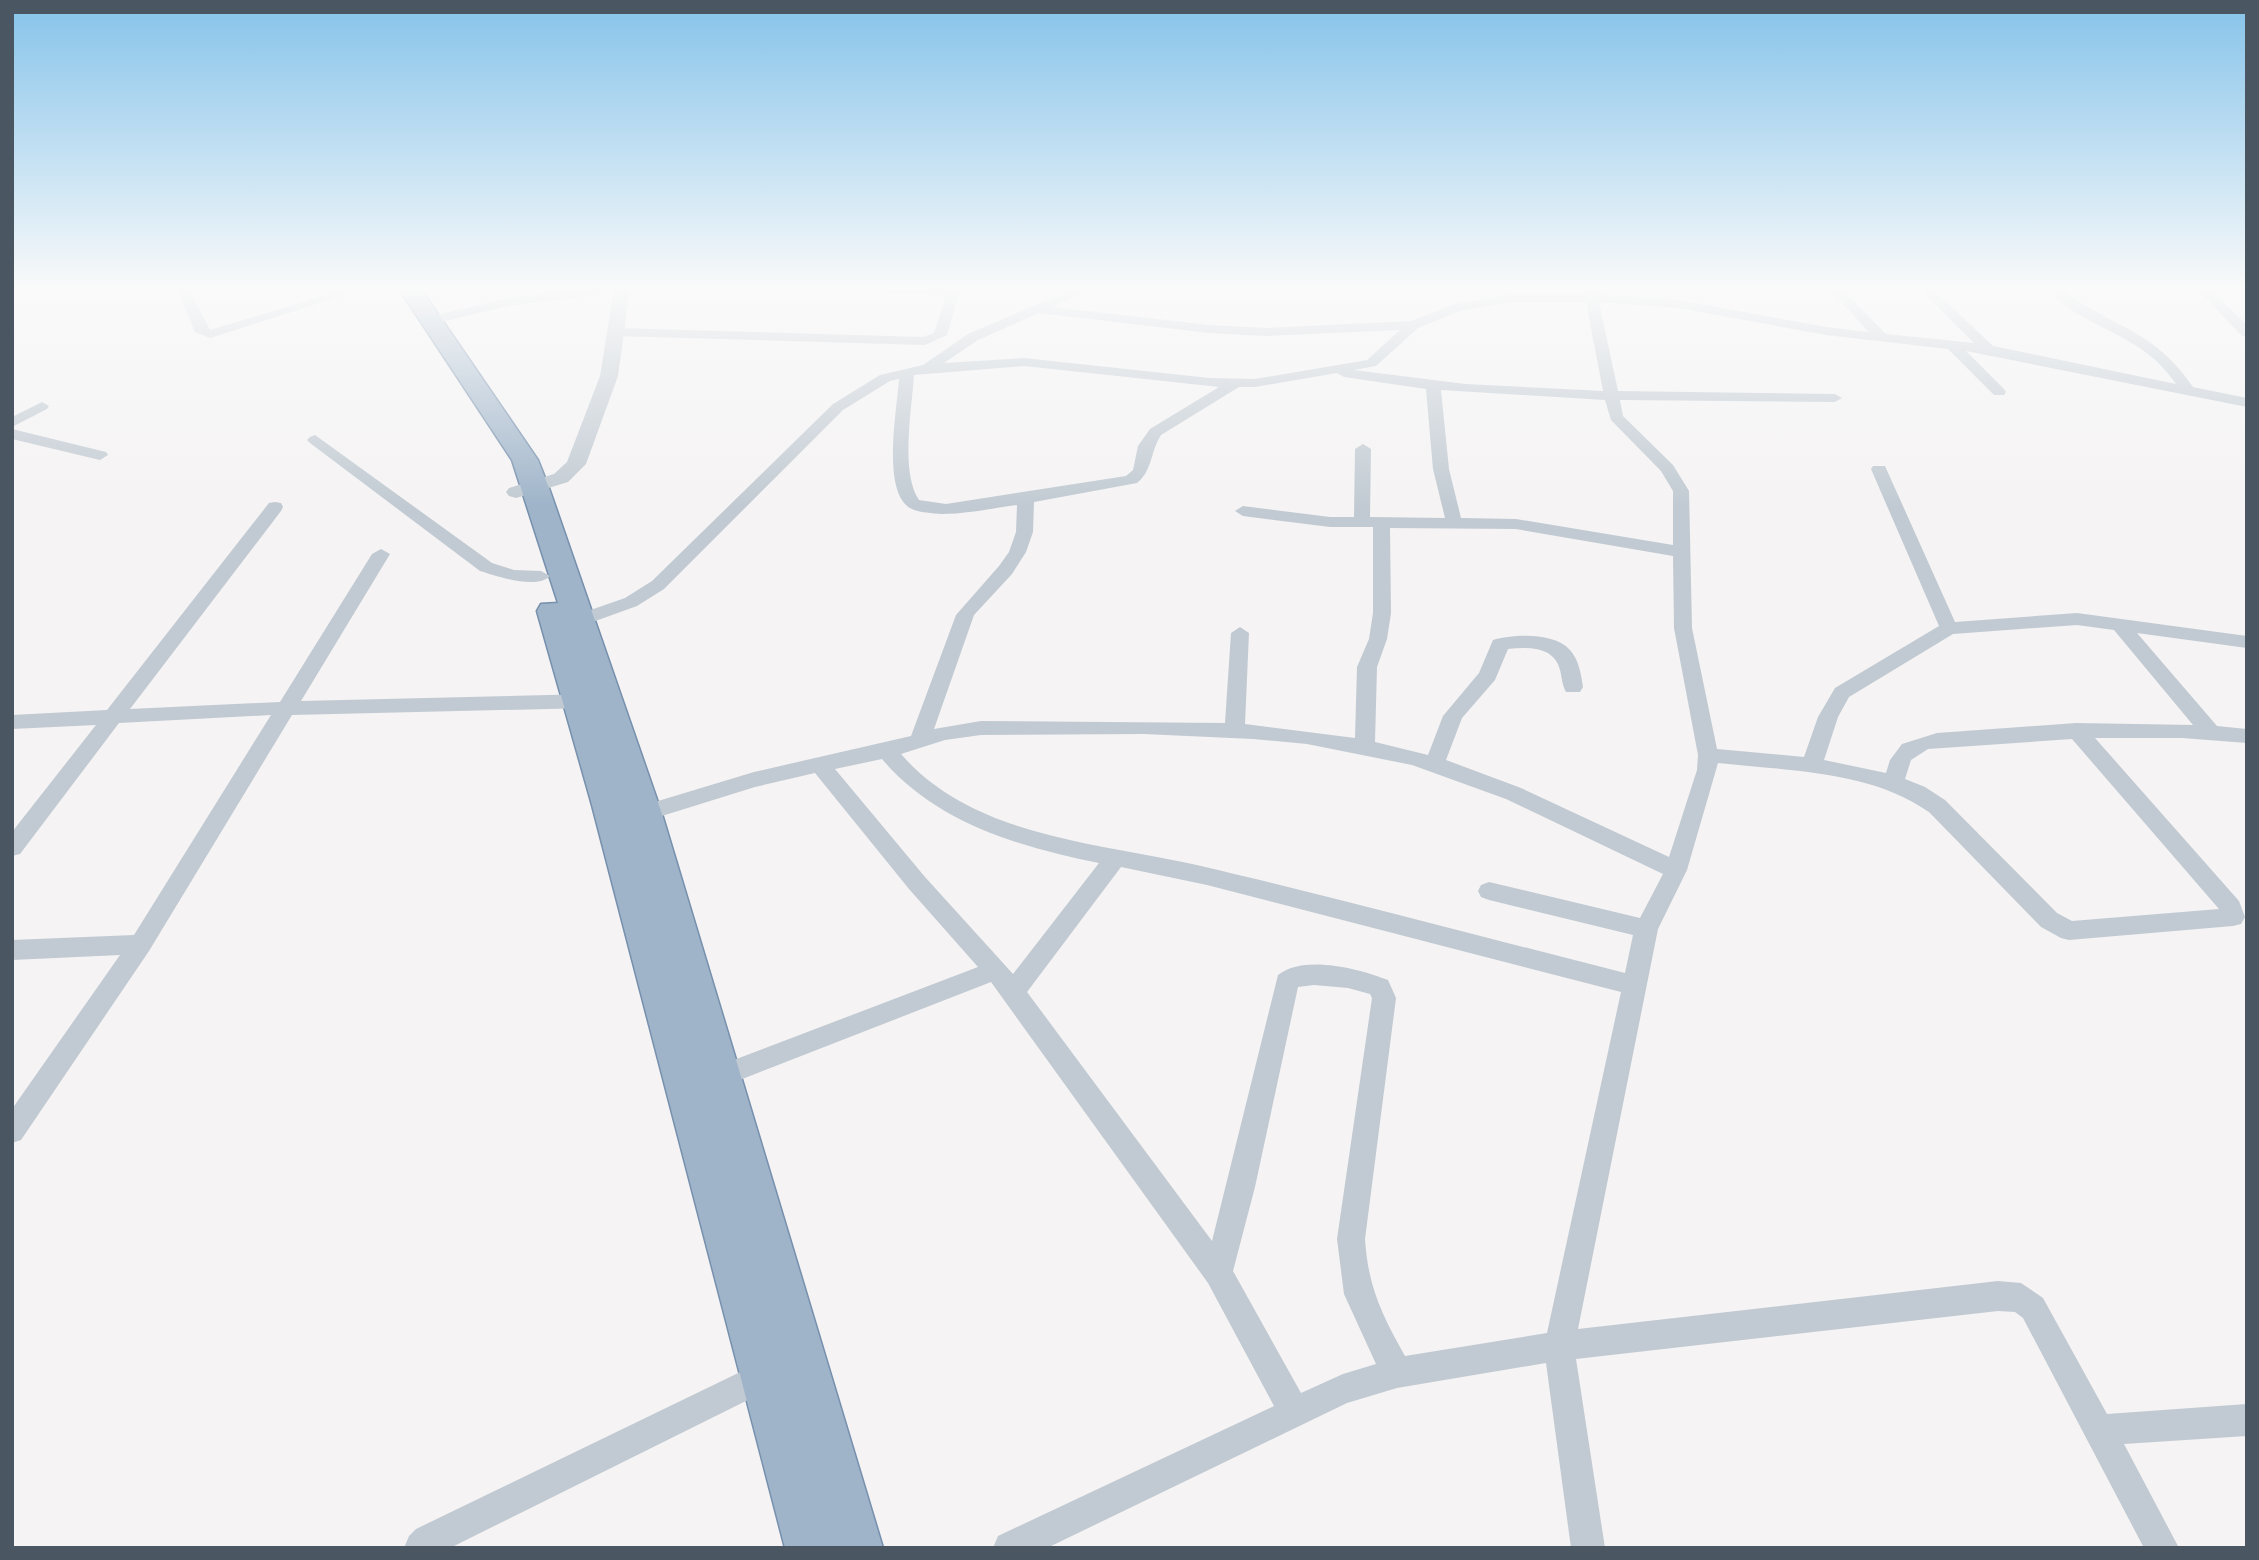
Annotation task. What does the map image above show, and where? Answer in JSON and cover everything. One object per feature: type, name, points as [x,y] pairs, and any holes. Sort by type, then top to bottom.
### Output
[{"type":"highway","points":[[441,362],[526,490],[629,819],[703,1084],[766,1374],[813,1548]]},
{"type":"highway","points":[[460,362],[525,460],[526,490],[541,576],[568,625]]},
{"type":"highway","points":[[703,1084],[800,1357],[855,1548]]},
{"type":"street","points":[[526,490],[566,475],[576,464],[609,376],[611,362]]},
{"type":"street","points":[[927,368],[936,362]]},
{"type":"street","points":[[568,625],[631,602],[658,585],[838,407],[872,384],[906,372],[927,368],[1024,362],[1234,384],[1335,371],[1372,362]]},
{"type":"street","points":[[1588,1548],[1566,1412],[1559,1346],[1646,929],[1676,870],[1707,770],[1709,755],[1683,628],[1681,491],[1667,468],[1616,417],[1604,362]]},
{"type":"street","points":[[1969,362],[1999,392]]},
{"type":"street","points":[[2050,362],[2247,403]]},
{"type":"street","points":[[2166,362],[2188,390]]},
{"type":"street","points":[[1335,371],[1433,386],[1610,394],[1835,398]]},
{"type":"street","points":[[906,372],[901,472],[903,488],[909,499],[920,505],[939,509],[1025,499],[1122,482],[1138,476],[1144,465],[1146,446],[1155,432],[1234,384]]},
{"type":"street","points":[[1433,386],[1441,469],[1454,522]]},
{"type":"street","points":[[12,423],[42,406]]},
{"type":"street","points":[[12,434],[100,456]]},
{"type":"street","points":[[316,440],[486,567],[513,575],[541,576]]},
{"type":"street","points":[[1363,449],[1382,614],[1378,639],[1367,667],[1365,747]]},
{"type":"street","points":[[1879,470],[1949,628]]},
{"type":"street","points":[[920,740],[965,615],[1020,549],[1026,534],[1025,499]]},
{"type":"street","points":[[12,848],[275,507]]},
{"type":"street","points":[[1243,512],[1372,522],[1516,524],[1682,552]]},
{"type":"street","points":[[12,1131],[141,944],[381,554]]},
{"type":"street","points":[[1812,766],[1828,716],[1842,693],[1949,628],[2066,619],[2247,642]]},
{"type":"street","points":[[2119,624],[2210,732]]},
{"type":"street","points":[[1235,730],[1240,633]]},
{"type":"street","points":[[1434,765],[1453,716],[1488,675],[1500,644],[1518,641],[1547,644],[1560,650],[1570,667],[1573,687]]},
{"type":"street","points":[[12,722],[286,708],[592,701]]},
{"type":"street","points":[[629,819],[754,780],[887,751],[944,733],[981,728],[1235,730],[1365,747],[1434,765],[1496,788],[1676,870]]},
{"type":"street","points":[[1709,755],[1812,766],[1908,786],[1928,797],[2057,926],[2081,931],[2233,918],[2231,907],[2076,730]]},
{"type":"street","points":[[1894,782],[1901,756],[1909,749],[1923,744],[2076,730],[2210,732],[2247,736]]},
{"type":"street","points":[[887,751],[908,775],[993,825],[1030,838],[1203,875],[1634,985]]},
{"type":"street","points":[[820,765],[867,824],[1013,992],[1218,1273],[1294,1412]]},
{"type":"street","points":[[1013,992],[1116,857]]},
{"type":"street","points":[[1489,891],[1646,929]]},
{"type":"street","points":[[12,950],[141,944]]},
{"type":"street","points":[[703,1084],[996,970]]},
{"type":"street","points":[[1218,1273],[1241,1187],[1287,982],[1293,977],[1323,976],[1379,987],[1384,998],[1383,1009],[1351,1240],[1351,1261],[1358,1300],[1397,1373]]},
{"type":"street","points":[[1010,1548],[1343,1389],[1397,1373],[1559,1346],[1998,1296],[2016,1297],[2033,1308],[2162,1548]]},
{"type":"street","points":[[421,1548],[440,1535],[800,1357]]},
{"type":"street","points":[[2100,1430],[2247,1420]]}]
